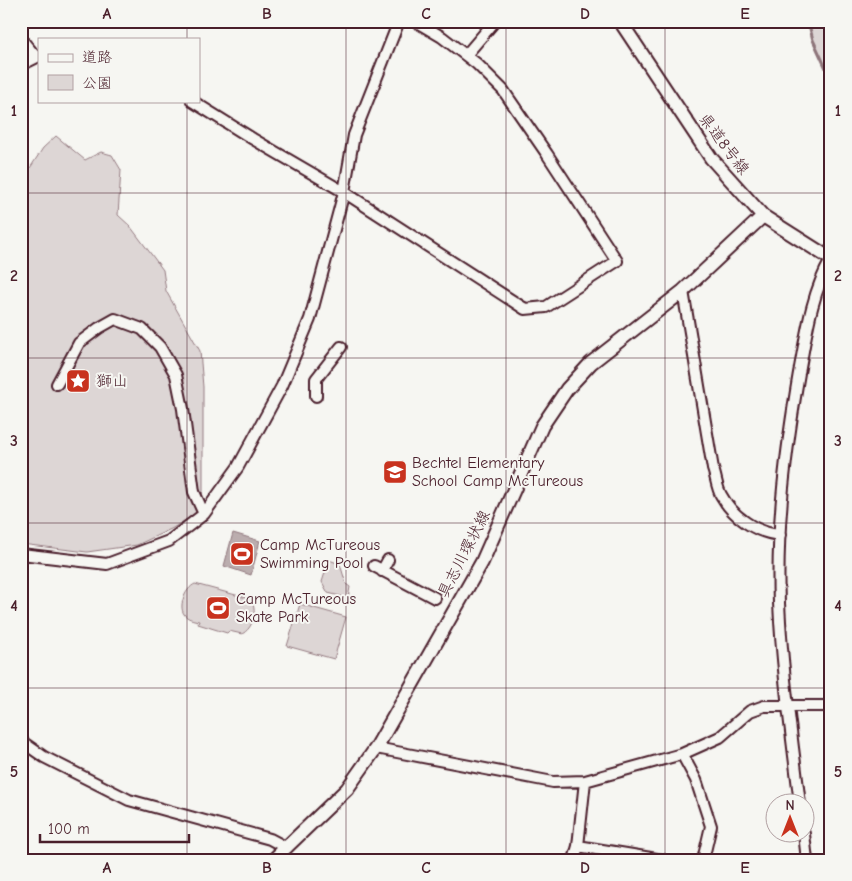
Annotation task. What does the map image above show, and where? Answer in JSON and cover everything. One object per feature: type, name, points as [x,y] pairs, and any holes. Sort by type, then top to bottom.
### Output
[{"type":"main road","name":"県道8号線","points":[[620,21],[711,158],[763,216],[831,260]]},
{"type":"main road","name":"具志川環状線","points":[[273,860],[347,789],[376,748],[482,562],[542,426],[568,389],[591,363],[683,291],[763,216]]},
{"type":"street","points":[[21,554],[107,564],[169,541],[204,514],[238,467],[282,386],[310,319],[344,192],[354,135],[399,21]]},
{"type":"street","points":[[194,102],[344,192],[525,309],[546,307],[617,261],[548,154],[503,90],[466,55],[442,37],[415,21]]},
{"type":"street","points":[[466,55],[495,21]]},
{"type":"street","points":[[21,39],[37,57],[21,65]]},
{"type":"street","points":[[799,794],[788,706],[779,603],[780,536],[788,436],[806,337],[820,282],[831,260]]},
{"type":"street","points":[[683,291],[713,469],[721,495],[736,514],[753,529],[780,536]]},
{"type":"street","points":[[57,384],[79,343],[99,328],[115,319],[142,329],[160,347],[176,375],[183,410],[194,492],[204,514]]},
{"type":"street","points":[[316,396],[316,378],[341,347]]},
{"type":"street","points":[[388,560],[378,568],[435,598]]},
{"type":"street","points":[[376,748],[552,782],[585,780],[682,754],[720,737],[750,711],[764,706],[831,706]]},
{"type":"street","points":[[21,741],[44,757],[129,800],[270,839],[287,848]]},
{"type":"street","points":[[682,754],[696,780],[711,826],[703,860]]},
{"type":"street","points":[[574,860],[578,846],[585,780]]},
{"type":"street","points":[[805,844],[807,860]]},
{"type":"street","points":[[578,846],[664,860]]},
{"type":"green space","points":[[808,21],[831,21],[831,79],[813,40]]},
{"type":"green space","points":[[56,136],[85,160],[101,152],[112,155],[121,170],[118,215],[130,226],[163,270],[166,291],[200,351],[203,387],[203,491],[196,513],[173,528],[137,545],[87,552],[21,544],[21,182],[43,148]]},
{"type":"green space","points":[[329,560],[340,564],[346,584],[350,587],[348,598],[328,593],[322,582]]},
{"type":"green space","name":"Camp McTureous Skate Park","points":[[195,584],[252,601],[254,615],[249,628],[242,634],[229,631],[227,633],[198,624],[199,621],[187,617],[182,610],[182,602],[189,589]]},
{"type":"green space","points":[[300,604],[346,617],[334,659],[287,646]]},
{"type":"green space","points":[[578,846],[667,860],[574,860]]},
{"type":"shaded area","name":"Camp McTureous Swimming Pool","points":[[233,533],[260,541],[251,575],[224,566]]},
{"type":"waterway","points":[[808,21],[813,40],[831,79]]},
{"type":"place","name":"獅山","points":[[78,381]]},
{"type":"place","name":"Bechtel Elementary School Camp McTureous","points":[[395,472]]},
{"type":"place","name":"Camp McTureous Swimming Pool","points":[[242,554]]},
{"type":"place","name":"Camp McTureous Skate Park","points":[[218,608]]}]
